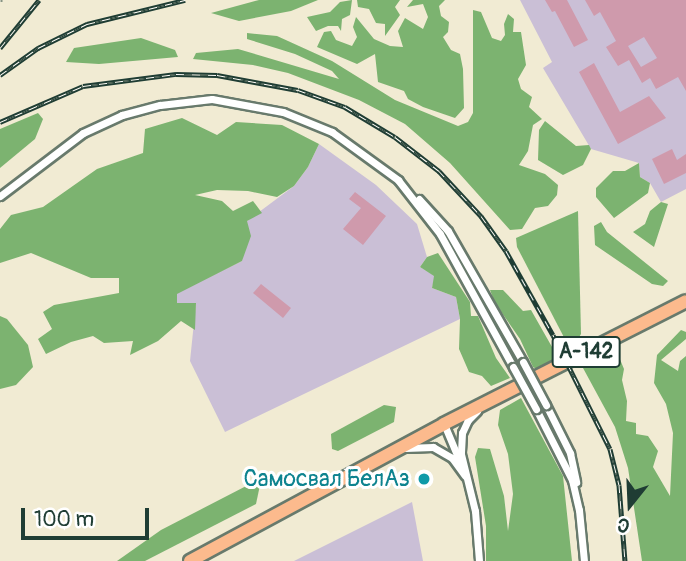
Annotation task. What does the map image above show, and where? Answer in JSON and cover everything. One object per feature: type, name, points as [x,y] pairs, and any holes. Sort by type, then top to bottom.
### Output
[{"type":"highway","name":"А-142","points":[[190,561],[443,424],[686,301]]},
{"type":"street","points":[[0,196],[83,133],[121,115],[160,105],[212,99],[258,105],[308,121],[332,132],[398,180],[448,231],[523,362],[570,453],[584,561]]},
{"type":"street","points":[[398,180],[440,234],[513,367],[562,457],[579,510]]},
{"type":"street","points":[[479,561],[475,510],[461,454],[462,433],[468,421],[485,404]]},
{"type":"street","points":[[443,424],[468,480]]},
{"type":"street","points":[[398,448],[433,447],[452,458],[468,480]]},
{"type":"shaded area","points":[[520,0],[686,0],[686,189],[661,202],[650,183],[640,177],[639,163],[591,149],[543,68],[552,62]]},
{"type":"shaded area","points":[[319,144],[376,185],[417,224],[427,257],[420,267],[435,276],[432,288],[456,297],[460,319],[225,432],[190,361],[196,303],[177,303],[177,293],[242,261],[247,221],[294,186],[308,167]]},
{"type":"shaded area","points":[[412,502],[423,561],[294,561]]},
{"type":"green space","points":[[259,0],[318,0],[291,11],[239,21],[211,13]]},
{"type":"green space","points":[[352,0],[350,15],[342,19],[341,31],[338,26],[328,26],[316,31],[307,17],[330,12],[340,2]]},
{"type":"green space","points":[[357,0],[400,0],[395,7],[400,15],[385,36],[385,24],[376,23],[369,9],[358,7]]},
{"type":"green space","points":[[413,0],[445,0],[439,6],[441,16],[449,22],[448,32],[443,37],[451,50],[460,54],[463,69],[464,108],[455,118],[423,107],[408,99],[404,91],[378,82],[375,54],[357,64],[317,47],[324,32],[331,31],[336,40],[352,46],[357,37],[353,27],[356,17],[374,39],[390,46],[403,47],[398,31],[405,18],[423,29],[428,17],[423,4],[407,7]]},
{"type":"green space","points":[[473,10],[481,12],[492,38],[501,41],[505,35],[504,24],[508,14],[514,19],[513,32],[521,32],[526,65],[518,79],[521,89],[532,97],[529,107],[542,119],[533,125],[528,151],[519,165],[545,174],[558,185],[557,195],[548,206],[535,208],[522,229],[510,230],[450,163],[405,124],[359,100],[288,73],[253,65],[193,59],[196,53],[238,49],[339,79],[332,71],[295,54],[247,39],[247,33],[277,36],[332,61],[395,100],[458,126],[468,122],[473,113]]},
{"type":"green space","points":[[141,38],[175,50],[178,57],[99,64],[66,62],[74,48]]},
{"type":"green space","points":[[38,113],[43,119],[35,139],[0,168],[0,129]]},
{"type":"green space","points":[[182,118],[217,135],[236,122],[282,125],[319,144],[308,167],[294,186],[277,197],[248,191],[217,190],[195,195],[222,201],[233,211],[253,201],[262,213],[247,221],[251,236],[242,261],[177,294],[177,303],[196,303],[195,330],[181,321],[158,341],[130,355],[133,341],[104,343],[93,336],[71,342],[46,354],[38,339],[52,329],[43,312],[54,305],[119,293],[119,278],[91,278],[31,253],[0,263],[0,229],[11,215],[43,207],[97,169],[143,153],[145,129]]},
{"type":"green space","points":[[545,121],[576,146],[589,145],[591,149],[583,165],[563,175],[538,160],[539,130]]},
{"type":"green space","points":[[639,163],[640,177],[650,183],[648,193],[614,218],[596,197],[596,188],[613,171],[625,171]]},
{"type":"green space","points":[[661,202],[668,204],[654,247],[633,232],[645,224],[650,211]]},
{"type":"green space","points":[[578,211],[581,334],[576,342],[568,345],[517,247],[516,238]]},
{"type":"green space","points":[[601,222],[607,232],[668,281],[663,286],[652,284],[595,245],[594,226]]},
{"type":"green space","points":[[438,253],[470,302],[471,316],[478,316],[496,358],[510,378],[491,386],[482,376],[469,372],[459,349],[460,319],[456,297],[432,288],[434,276],[420,267],[427,257]]},
{"type":"green space","points":[[490,290],[503,290],[523,311],[531,310],[556,354],[553,364],[540,371],[533,367],[520,339],[495,303]]},
{"type":"green space","points":[[0,316],[7,319],[28,345],[33,367],[16,385],[0,389]]},
{"type":"green space","points":[[681,330],[686,332],[686,339],[661,360],[678,371],[680,361],[686,356],[686,561],[642,561],[628,468],[615,427],[583,368],[619,357],[624,369],[622,380],[627,401],[626,421],[636,423],[636,434],[648,436],[658,451],[653,467],[670,496],[673,433],[666,404],[654,383],[657,355]]},
{"type":"green space","points":[[521,398],[563,476],[572,561],[486,561],[486,526],[475,457],[478,448],[490,449],[504,496],[508,531],[513,494],[508,454],[498,425],[500,410]]},
{"type":"green space","points":[[384,405],[396,407],[394,422],[338,451],[332,449],[331,434]]},
{"type":"green space","points":[[252,483],[260,485],[256,504],[145,561],[117,561],[161,530]]},
{"type":"building","points":[[545,0],[567,0],[588,40],[574,47],[555,11],[552,12]]},
{"type":"building","points":[[585,0],[686,0],[686,91],[678,77],[656,89],[650,78],[642,83],[629,60],[618,66],[606,47],[616,41],[600,12],[594,16]],"holes":[[[644,37],[657,58],[641,67],[628,46]]]},
{"type":"building","points":[[594,63],[620,112],[649,96],[666,118],[618,144],[579,72]]},
{"type":"building","points":[[672,149],[677,160],[686,154],[686,173],[664,184],[652,159]]},
{"type":"building","points":[[355,192],[386,216],[363,245],[343,229],[361,208],[349,199]]},
{"type":"building","points":[[261,284],[291,308],[283,318],[253,293]]},
{"type":"railway","points":[[0,48],[39,0]]},
{"type":"railway","points":[[0,75],[38,48],[87,24],[185,0]]},
{"type":"railway","points":[[0,122],[83,86],[176,74],[217,75],[298,90],[345,107],[395,137],[439,171],[481,216],[506,251],[553,335],[610,449],[619,485],[625,561]]},
{"type":"place","name":"Самосвал БелАз","points":[[424,479]]}]
